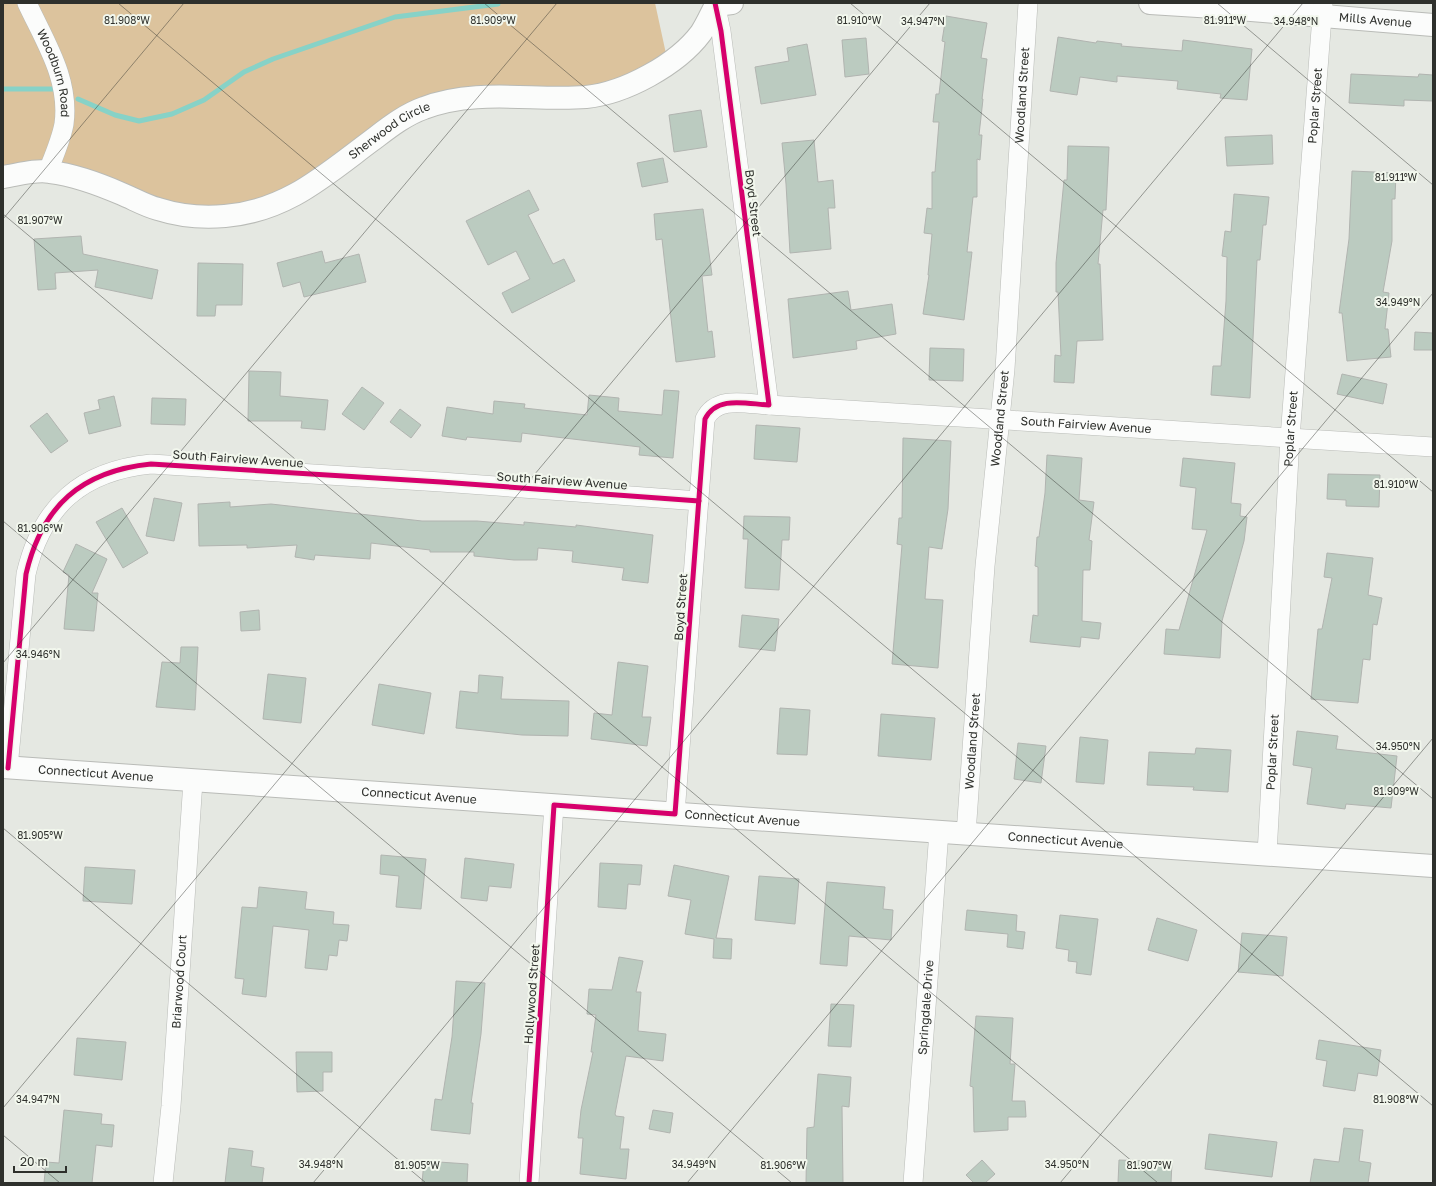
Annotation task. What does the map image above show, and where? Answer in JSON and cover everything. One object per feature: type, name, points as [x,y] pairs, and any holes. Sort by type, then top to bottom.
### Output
[{"type":"street","name":"Woodburn Road","points":[[27,3],[57,67],[63,86],[65,106],[63,126],[48,171]]},
{"type":"street","name":"Sherwood Circle","points":[[48,171],[94,183],[158,209],[186,216],[228,216],[267,208],[301,193],[391,126],[423,108],[466,98],[510,96],[586,97],[608,93],[629,86],[649,76],[685,49],[701,33],[719,3]]},
{"type":"street","name":"Boyd Street","points":[[719,3],[721,31],[769,405]]},
{"type":"street","name":"Woodland Street","points":[[966,834],[985,566],[1005,369],[1028,3]]},
{"type":"street","name":"Mills Avenue","points":[[1150,3],[1323,9],[1433,25]]},
{"type":"street","name":"Poplar Street","points":[[1267,854],[1290,438],[1323,9]]},
{"type":"street","points":[[3,177],[48,171]]},
{"type":"street","name":"South Fairview Avenue","points":[[716,406],[728,403],[769,405],[1433,447]]},
{"type":"street","name":"Boyd Street","points":[[675,814],[705,419],[709,412],[716,406]]},
{"type":"street","name":"South Fairview Avenue","points":[[6,767],[26,574],[31,552],[40,531],[52,512],[63,501],[86,483],[106,473],[128,466],[150,464],[441,482],[699,501]]},
{"type":"street","name":"Connecticut Avenue","points":[[6,767],[1433,866]]},
{"type":"street","name":"Briarwood Court","points":[[162,1183],[171,1106],[193,781]]},
{"type":"street","name":"Hollywood Street","points":[[529,1183],[554,805]]},
{"type":"street","name":"Springdale Drive","points":[[913,1183],[939,831]]},
{"type":"shaded area","points":[[3,3],[655,3],[668,63],[629,86],[444,102],[316,182],[228,216],[94,183],[3,177]]},
{"type":"building","points":[[946,16],[987,23],[981,58],[987,59],[979,135],[982,135],[980,160],[977,159],[977,197],[973,197],[967,252],[972,252],[964,320],[923,314],[929,275],[932,234],[924,233],[927,208],[932,209],[932,172],[935,172],[939,122],[933,122],[936,94],[939,94],[945,42],[942,41]]},
{"type":"building","points":[[1058,37],[1096,43],[1097,41],[1122,44],[1121,46],[1182,51],[1183,40],[1252,49],[1247,100],[1220,98],[1221,94],[1177,89],[1178,81],[1117,76],[1117,82],[1080,77],[1077,95],[1050,91]]},
{"type":"building","points":[[866,38],[869,74],[845,77],[842,40]]},
{"type":"building","points":[[807,44],[816,95],[761,104],[755,67],[789,61],[787,48]]},
{"type":"building","points":[[1351,74],[1418,77],[1419,74],[1433,75],[1433,101],[1404,100],[1404,106],[1349,103]]},
{"type":"building","points":[[701,110],[707,147],[674,152],[669,115]]},
{"type":"building","points":[[1272,135],[1273,164],[1227,166],[1225,137]]},
{"type":"building","points":[[814,140],[818,182],[833,180],[835,208],[828,208],[831,249],[790,253],[782,143]]},
{"type":"building","points":[[1068,146],[1109,147],[1106,210],[1103,210],[1098,264],[1100,264],[1103,340],[1077,341],[1074,383],[1054,382],[1055,355],[1061,356],[1058,292],[1056,292],[1056,263],[1064,180],[1067,180]]},
{"type":"building","points":[[663,158],[668,182],[642,187],[637,163]]},
{"type":"building","points":[[1352,171],[1396,173],[1395,199],[1392,199],[1392,241],[1383,292],[1389,293],[1385,329],[1388,329],[1391,357],[1347,361],[1342,313],[1339,313],[1349,239]]},
{"type":"building","points":[[529,190],[539,210],[528,215],[553,264],[564,259],[575,281],[512,313],[502,293],[530,279],[516,251],[488,265],[466,221]]},
{"type":"building","points":[[1234,194],[1269,197],[1266,225],[1263,225],[1260,260],[1257,260],[1250,398],[1211,395],[1213,366],[1221,366],[1226,301],[1227,257],[1222,256],[1225,231],[1231,232]]},
{"type":"building","points":[[703,209],[712,275],[702,276],[708,332],[712,331],[715,357],[676,362],[662,239],[656,240],[654,214]]},
{"type":"building","points":[[81,236],[83,254],[158,270],[152,299],[95,287],[98,270],[55,273],[56,289],[38,290],[34,239]]},
{"type":"building","points":[[322,251],[325,263],[359,254],[366,282],[304,297],[300,282],[283,287],[277,263]]},
{"type":"building","points":[[198,263],[243,264],[242,305],[216,305],[215,316],[197,316]]},
{"type":"building","points":[[848,291],[851,310],[892,304],[896,334],[856,341],[857,349],[793,358],[788,299]]},
{"type":"building","points":[[1415,332],[1433,333],[1433,350],[1414,350]]},
{"type":"building","points":[[930,348],[964,349],[963,381],[929,380]]},
{"type":"building","points":[[249,371],[281,372],[280,396],[328,400],[325,430],[301,428],[302,421],[248,421]]},
{"type":"building","points":[[1342,374],[1387,384],[1383,404],[1337,394]]},
{"type":"building","points":[[362,387],[384,403],[364,430],[342,414]]},
{"type":"building","points":[[664,390],[679,391],[673,458],[639,455],[640,447],[522,433],[521,442],[467,437],[466,440],[442,436],[447,407],[493,414],[494,401],[525,404],[524,408],[587,415],[589,395],[619,398],[618,411],[662,415]]},
{"type":"building","points":[[114,396],[121,426],[89,434],[84,413],[100,409],[98,400]]},
{"type":"building","points":[[152,398],[186,399],[185,425],[151,424]]},
{"type":"building","points":[[400,409],[421,425],[411,438],[390,422]]},
{"type":"building","points":[[47,413],[68,441],[51,453],[30,426]]},
{"type":"building","points":[[756,425],[800,428],[797,462],[754,459]]},
{"type":"building","points":[[903,438],[951,441],[948,509],[942,549],[929,547],[925,599],[943,600],[938,668],[892,664],[902,545],[897,544],[899,518],[902,518]]},
{"type":"building","points":[[1047,455],[1082,458],[1079,500],[1094,502],[1089,540],[1092,541],[1090,570],[1083,570],[1082,621],[1101,623],[1099,639],[1081,637],[1080,647],[1030,642],[1033,615],[1038,616],[1038,567],[1035,566],[1037,537],[1039,537],[1045,493]]},
{"type":"building","points":[[1183,458],[1235,463],[1231,503],[1241,504],[1240,516],[1247,517],[1244,541],[1222,621],[1220,658],[1164,654],[1166,629],[1179,630],[1207,530],[1192,529],[1196,488],[1180,486]]},
{"type":"building","points":[[1328,474],[1380,475],[1379,507],[1346,506],[1346,500],[1327,499]]},
{"type":"building","points":[[154,498],[182,503],[174,541],[146,536]]},
{"type":"building","points":[[230,502],[230,507],[271,504],[422,521],[477,521],[524,525],[524,522],[576,527],[576,525],[653,535],[648,583],[622,580],[624,568],[572,562],[573,551],[538,548],[537,560],[514,560],[474,556],[474,552],[430,552],[430,550],[371,543],[370,559],[315,555],[314,560],[295,557],[297,545],[247,548],[247,545],[199,546],[198,504]]},
{"type":"building","points":[[122,508],[148,553],[123,568],[96,522]]},
{"type":"building","points":[[744,516],[790,517],[789,540],[782,540],[779,590],[745,588],[748,539],[743,539]]},
{"type":"building","points":[[76,544],[107,559],[92,593],[98,593],[94,631],[64,629],[69,575],[63,572]]},
{"type":"building","points":[[1327,553],[1373,558],[1368,595],[1382,598],[1377,625],[1373,624],[1370,660],[1363,659],[1358,703],[1311,699],[1318,629],[1322,629],[1332,578],[1324,577]]},
{"type":"building","points":[[259,610],[260,630],[241,631],[240,612]]},
{"type":"building","points":[[742,615],[779,619],[775,651],[739,647]]},
{"type":"building","points":[[181,647],[198,647],[195,710],[156,707],[162,662],[180,663]]},
{"type":"building","points":[[618,662],[648,666],[642,717],[651,717],[647,746],[591,739],[594,713],[612,715]]},
{"type":"building","points":[[268,674],[306,678],[301,723],[263,719]]},
{"type":"building","points":[[479,675],[503,677],[501,699],[569,701],[568,736],[522,735],[456,728],[460,691],[478,693]]},
{"type":"building","points":[[379,684],[431,693],[424,734],[372,725]]},
{"type":"building","points":[[780,708],[810,710],[807,755],[777,754]]},
{"type":"building","points":[[881,714],[935,718],[931,760],[878,756]]},
{"type":"building","points":[[1297,731],[1338,736],[1336,749],[1397,756],[1391,808],[1346,804],[1345,809],[1307,804],[1312,768],[1293,765]]},
{"type":"building","points":[[1080,737],[1108,740],[1104,784],[1076,782]]},
{"type":"building","points":[[1018,743],[1046,746],[1041,783],[1014,779]]},
{"type":"building","points":[[1196,748],[1231,750],[1228,792],[1193,790],[1194,787],[1147,785],[1149,752],[1195,754]]},
{"type":"building","points":[[381,855],[426,859],[421,909],[396,907],[399,876],[380,874]]},
{"type":"building","points":[[465,858],[514,864],[511,888],[489,886],[487,901],[461,898]]},
{"type":"building","points":[[600,863],[642,865],[640,885],[628,884],[626,909],[598,907]]},
{"type":"building","points":[[674,865],[729,876],[716,938],[732,939],[731,959],[713,958],[714,939],[685,934],[691,900],[668,896]]},
{"type":"building","points":[[85,867],[135,870],[132,904],[83,901]]},
{"type":"building","points":[[759,876],[799,879],[795,924],[755,920]]},
{"type":"building","points":[[827,882],[885,887],[883,909],[893,910],[891,940],[849,936],[847,966],[820,964]]},
{"type":"building","points":[[259,887],[307,892],[305,909],[334,912],[333,924],[349,925],[347,941],[339,940],[337,956],[329,955],[327,970],[305,968],[309,930],[273,926],[266,997],[242,994],[244,979],[235,978],[242,907],[257,908]]},
{"type":"building","points":[[967,910],[1017,915],[1016,931],[1025,932],[1023,949],[1007,947],[1008,934],[965,930]]},
{"type":"building","points":[[1060,915],[1098,919],[1091,975],[1076,973],[1077,962],[1068,961],[1069,950],[1056,948]]},
{"type":"building","points":[[1157,918],[1197,930],[1188,961],[1148,950]]},
{"type":"building","points":[[1242,933],[1287,937],[1283,976],[1238,972]]},
{"type":"building","points":[[619,957],[643,961],[636,992],[641,992],[638,1031],[666,1034],[663,1061],[626,1056],[615,1114],[616,1116],[624,1117],[620,1149],[629,1149],[626,1179],[580,1174],[583,1138],[578,1138],[581,1110],[593,1052],[591,1052],[596,1015],[587,1014],[589,989],[612,990]]},
{"type":"building","points":[[456,981],[485,983],[481,1034],[471,1103],[473,1103],[470,1134],[431,1130],[435,1099],[442,1100],[452,1037]]},
{"type":"building","points":[[831,1004],[854,1005],[851,1047],[828,1046]]},
{"type":"building","points":[[976,1016],[1013,1018],[1010,1064],[1015,1064],[1012,1101],[1025,1101],[1026,1117],[1008,1117],[1008,1130],[974,1132],[973,1087],[970,1086]]},
{"type":"building","points":[[77,1038],[126,1042],[122,1080],[74,1075]]},
{"type":"building","points":[[1319,1040],[1381,1050],[1377,1076],[1358,1073],[1355,1091],[1323,1086],[1327,1061],[1316,1059]]},
{"type":"building","points":[[296,1052],[332,1052],[332,1072],[323,1072],[323,1091],[297,1092]]},
{"type":"building","points":[[818,1074],[851,1077],[849,1107],[842,1106],[843,1183],[806,1183],[807,1128],[814,1127]]},
{"type":"building","points":[[64,1110],[102,1114],[101,1124],[114,1125],[112,1147],[96,1145],[92,1183],[44,1183],[46,1162],[59,1163]]},
{"type":"building","points":[[653,1110],[673,1113],[670,1133],[649,1129]]},
{"type":"building","points":[[1344,1128],[1363,1130],[1359,1161],[1371,1163],[1368,1183],[1310,1183],[1314,1159],[1339,1162]]},
{"type":"building","points":[[1209,1134],[1277,1142],[1272,1177],[1205,1169]]},
{"type":"building","points":[[229,1148],[253,1151],[251,1166],[264,1168],[262,1183],[225,1183]]},
{"type":"building","points":[[982,1160],[995,1174],[985,1183],[974,1183],[966,1175]]},
{"type":"building","points":[[1119,1160],[1172,1162],[1171,1183],[1118,1183]]},
{"type":"building","points":[[424,1161],[468,1164],[467,1183],[422,1183]]},
{"type":"waterway","points":[[78,99],[115,115],[139,121],[172,114],[204,100],[244,72],[273,59],[395,17],[498,4]]},
{"type":"waterway","points":[[3,89],[55,89]]},
{"type":"cycle path","points":[[529,1183],[554,805],[675,814],[705,419],[710,411],[725,404],[742,403],[769,405],[721,31],[715,3]]},
{"type":"cycle path","points":[[8,768],[26,574],[33,550],[42,529],[54,511],[68,496],[85,484],[104,475],[126,468],[151,464],[441,482],[699,501]]}]
